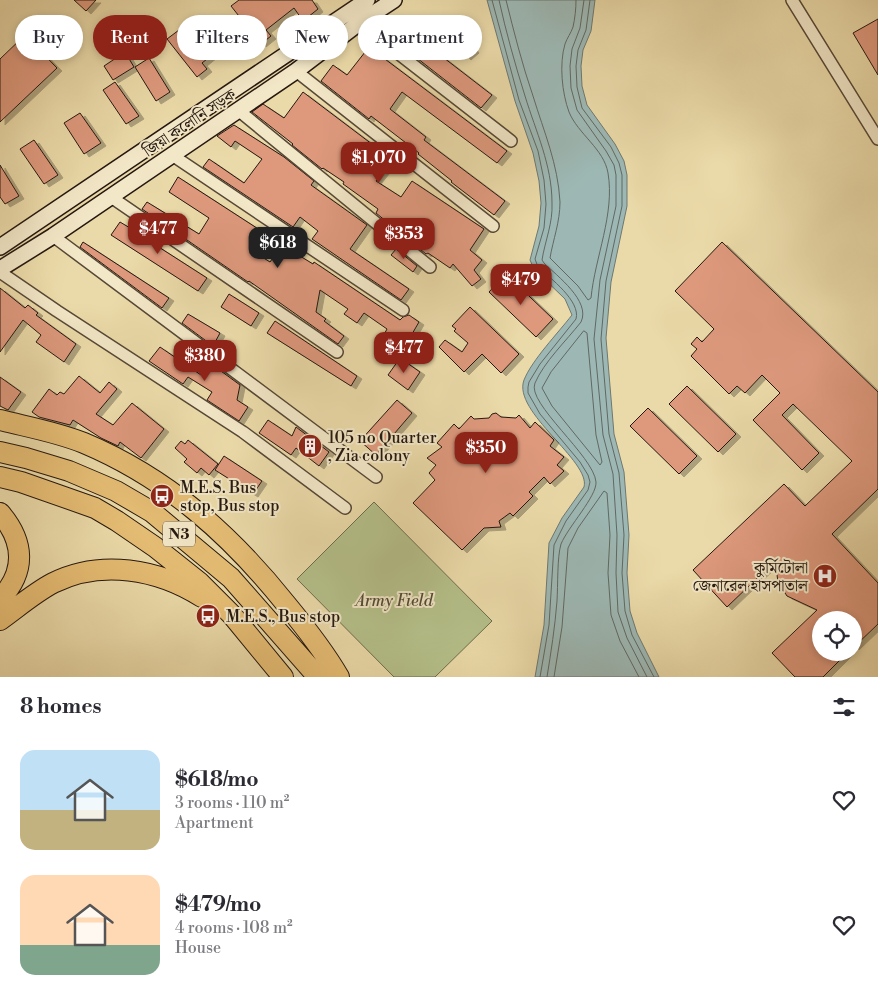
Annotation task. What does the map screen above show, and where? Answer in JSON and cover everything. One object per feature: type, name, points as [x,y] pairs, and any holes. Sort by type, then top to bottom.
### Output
[{"type":"highway","points":[[0,420],[43,430],[82,443],[115,458],[169,490],[220,531],[258,569],[309,632],[339,677]]},
{"type":"highway","name":"N3","points":[[0,452],[69,471],[116,491],[152,512],[231,578],[318,677]]},
{"type":"highway","name":"N3","points":[[0,477],[21,482],[95,508],[176,562],[232,615],[283,677]]},
{"type":"highway","points":[[0,513],[13,530],[18,544],[17,574],[10,587],[0,599]]},
{"type":"highway","points":[[0,620],[53,584],[73,575],[110,570],[132,570],[163,577],[198,594],[232,615]]},
{"type":"main road","name":"জিয়া কলোনি সড়ক","points":[[0,247],[367,0]]},
{"type":"main road","name":"জিয়া কলোনি সড়ক","points":[[371,15],[394,0]]},
{"type":"main road","name":"জিয়া কলোনি সড়ক","points":[[0,270],[296,71],[358,24]]},
{"type":"street","points":[[792,0],[878,139]]},
{"type":"street","points":[[407,60],[511,141]]},
{"type":"street","points":[[296,71],[493,226]]},
{"type":"street","points":[[238,110],[430,267]]},
{"type":"street","points":[[172,155],[403,310]]},
{"type":"street","points":[[110,196],[337,352]]},
{"type":"street","points":[[53,236],[376,477]]},
{"type":"street","points":[[0,270],[57,311],[242,432],[346,508]]},
{"type":"green space","name":"Army Field","points":[[374,502],[492,621],[435,677],[394,677],[297,579]]},
{"type":"water","points":[[487,0],[595,0],[591,31],[583,50],[581,66],[582,86],[587,105],[615,144],[624,161],[627,175],[627,206],[611,282],[606,338],[614,434],[624,472],[629,535],[627,573],[630,611],[637,633],[659,677],[535,677],[544,625],[549,543],[562,518],[584,487],[583,476],[576,464],[529,407],[523,393],[524,380],[539,355],[572,315],[565,299],[534,269],[530,260],[539,226],[541,203],[539,181],[533,153],[515,101]]},
{"type":"building","points":[[74,0],[96,0],[86,11]]},
{"type":"building","points":[[239,0],[312,0],[318,9],[310,15],[299,15],[294,8],[285,15],[277,15],[277,21],[267,29],[267,15],[238,15],[231,6]]},
{"type":"building","points":[[878,19],[878,75],[853,33]]},
{"type":"building","points":[[267,31],[271,36],[267,39]]},
{"type":"building","points":[[177,32],[177,52],[167,39]]},
{"type":"building","points":[[15,45],[15,60],[49,60],[57,68],[0,122],[0,59]]},
{"type":"building","points":[[113,60],[130,60],[134,67],[113,80],[104,66]]},
{"type":"building","points":[[146,60],[150,60],[170,92],[156,101],[135,67]]},
{"type":"building","points":[[184,60],[206,60],[202,63],[207,69],[197,77]]},
{"type":"building","points":[[359,60],[386,60],[507,151],[497,163],[402,92],[390,109],[426,137],[424,140],[505,201],[494,215],[451,182],[419,153],[371,116],[369,119],[321,81],[333,65],[347,75]]},
{"type":"building","points":[[419,60],[447,60],[492,95],[481,108]]},
{"type":"building","points":[[115,82],[139,116],[126,124],[103,90]]},
{"type":"building","points":[[303,92],[393,160],[376,181],[401,197],[412,181],[484,229],[470,250],[482,260],[474,270],[481,279],[472,286],[453,264],[450,268],[428,253],[426,254],[376,213],[378,209],[343,184],[344,182],[322,169],[252,112],[263,104],[284,118]]},
{"type":"building","points":[[80,113],[101,143],[84,154],[64,123]]},
{"type":"building","points":[[234,125],[284,157],[314,181],[311,185],[367,225],[350,249],[409,289],[401,300],[312,239],[318,231],[300,217],[293,227],[203,167],[209,159],[244,183],[262,159],[235,141],[231,147],[217,136]]},
{"type":"building","points":[[34,140],[58,175],[44,184],[20,149]]},
{"type":"building","points":[[0,165],[19,196],[5,204],[0,197]]},
{"type":"building","points":[[178,177],[266,234],[254,252],[270,262],[282,245],[313,264],[314,262],[400,320],[409,315],[419,322],[401,353],[381,340],[387,329],[364,313],[357,323],[344,314],[348,309],[320,290],[316,312],[326,319],[324,321],[344,336],[338,344],[142,209],[147,202],[199,234],[209,218],[169,192]]},
{"type":"building","points":[[120,222],[130,228],[134,222],[144,229],[140,235],[207,278],[198,291],[111,235]]},
{"type":"building","points":[[83,242],[169,298],[162,308],[80,247]]},
{"type":"building","points":[[722,242],[878,392],[878,489],[832,534],[878,583],[878,624],[862,639],[862,611],[816,611],[787,596],[778,582],[775,561],[727,607],[693,570],[784,484],[805,506],[852,461],[793,404],[782,415],[819,453],[802,470],[753,420],[780,393],[762,375],[745,393],[737,386],[729,394],[691,356],[697,349],[691,344],[697,337],[702,342],[714,329],[675,291]]},
{"type":"building","points":[[396,249],[417,266],[413,272],[391,255]]},
{"type":"building","points":[[506,274],[553,319],[536,337],[489,292]]},
{"type":"building","points":[[0,288],[25,308],[28,305],[38,313],[36,315],[76,344],[64,362],[36,342],[41,335],[23,320],[0,352]]},
{"type":"building","points":[[229,294],[259,313],[251,326],[221,307]]},
{"type":"building","points":[[470,307],[519,354],[501,373],[482,354],[464,372],[439,347],[445,340],[462,352],[468,343],[454,331],[456,329],[452,326]]},
{"type":"building","points":[[188,314],[220,333],[213,346],[182,323]]},
{"type":"building","points":[[275,321],[357,376],[351,386],[267,333]]},
{"type":"building","points":[[160,347],[201,375],[210,363],[240,385],[237,400],[248,407],[239,421],[207,400],[212,392],[188,377],[183,384],[149,361]]},
{"type":"building","points":[[400,358],[420,372],[408,390],[388,375]]},
{"type":"building","points":[[79,376],[100,393],[109,382],[117,389],[96,414],[113,425],[132,403],[164,429],[141,458],[120,442],[118,446],[101,438],[73,420],[70,425],[39,417],[32,412],[49,389],[57,395],[60,392],[64,394]]},
{"type":"building","points":[[0,377],[21,392],[8,410],[0,406]]},
{"type":"building","points":[[687,386],[736,434],[718,452],[669,404]]},
{"type":"building","points":[[397,400],[412,413],[376,455],[360,441]]},
{"type":"building","points":[[648,408],[697,456],[679,474],[630,426]]},
{"type":"building","points":[[496,413],[501,417],[516,418],[519,415],[530,428],[535,422],[554,440],[550,446],[564,457],[557,465],[564,471],[550,484],[544,477],[529,492],[533,496],[513,516],[510,513],[499,521],[501,527],[484,528],[462,550],[413,503],[435,480],[429,473],[436,465],[427,458],[442,447],[437,443],[454,424],[459,429],[471,416],[474,419],[489,418],[492,414]]},
{"type":"building","points":[[268,420],[292,436],[296,427],[329,452],[319,466],[296,448],[291,455],[259,433]]},
{"type":"building","points":[[188,440],[218,464],[209,475],[201,468],[197,473],[184,462],[187,459],[175,448],[181,441],[185,444]]},
{"type":"building","points":[[224,456],[262,481],[253,494],[215,470]]},
{"type":"building","points":[[812,615],[812,661],[839,661],[823,677],[795,677],[772,653]]},
{"type":"place","name":"105 no Quarter , Zia colony","points":[[310,446]]},
{"type":"place","name":"M.E.S. Bus stop, Bus stop","points":[[162,496]]},
{"type":"place","name":"কুর্মিটোলা জেনারেল হাসপাতাল","points":[[825,576]]},
{"type":"place","name":"M.E.S., Bus stop","points":[[208,616]]}]
